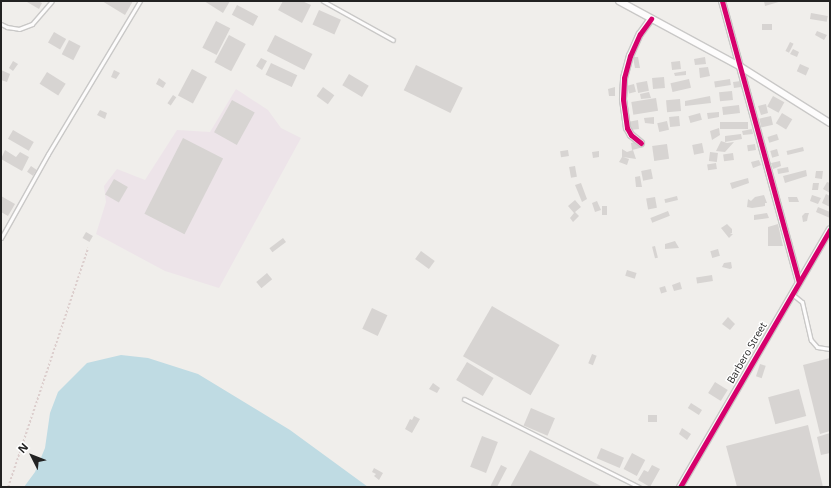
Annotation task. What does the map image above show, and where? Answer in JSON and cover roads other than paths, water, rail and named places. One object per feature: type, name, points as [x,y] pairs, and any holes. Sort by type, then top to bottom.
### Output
[{"type":"street","points":[[619,1],[741,67],[830,122]]},
{"type":"street","points":[[722,1],[799,282]]},
{"type":"street","points":[[641,143],[631,135],[628,128],[623,99],[624,78],[630,56],[640,34],[651,19]]},
{"type":"street","name":"Barbero Street","points":[[680,487],[830,229]]},
{"type":"lane","points":[[1,24],[19,29],[32,24],[52,1]]},
{"type":"lane","points":[[1,238],[48,154],[140,1]]},
{"type":"lane","points":[[323,1],[393,40]]},
{"type":"lane","points":[[792,294],[802,302],[811,340],[817,346],[830,349]]},
{"type":"lane","points":[[464,399],[639,487]]},
{"type":"water","points":[[121,355],[148,358],[198,374],[290,430],[368,487],[24,487],[35,472],[45,448],[50,413],[58,392],[87,363]]}]
